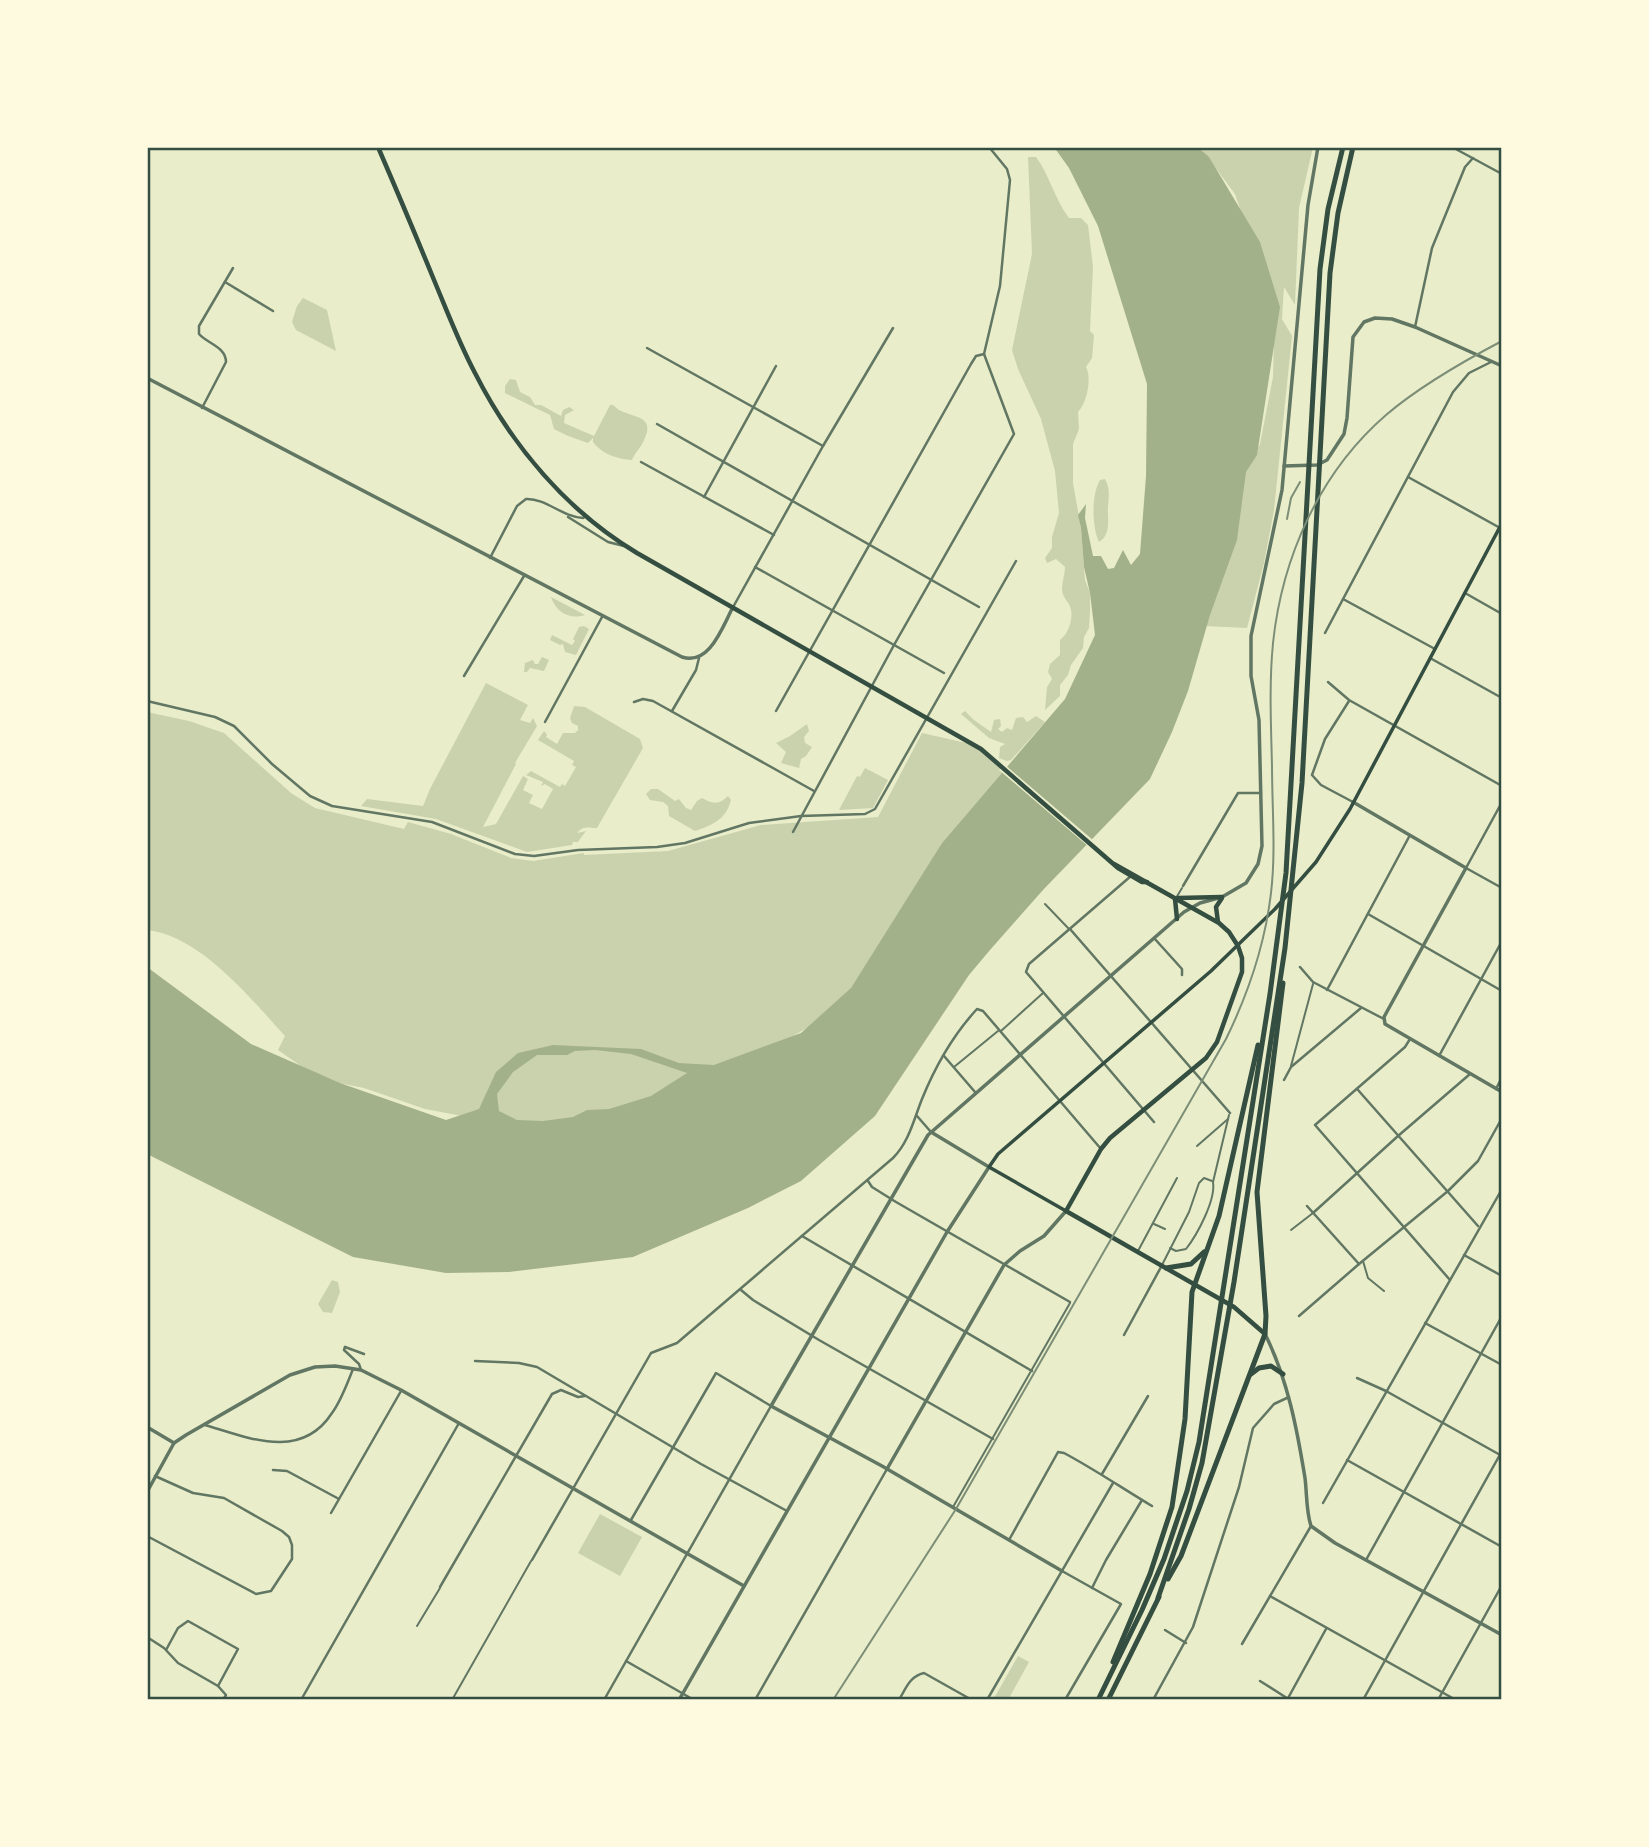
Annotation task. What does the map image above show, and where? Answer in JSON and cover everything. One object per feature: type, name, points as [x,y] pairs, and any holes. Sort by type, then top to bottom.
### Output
[{"type":"highway","points":[[1098,1700],[1159,1572],[1187,1491],[1199,1442],[1226,1279],[1286,873],[1320,269],[1328,209],[1343,147]]},
{"type":"highway","points":[[1158,1598],[1202,1463],[1234,1282],[1285,948],[1300,819],[1330,273],[1338,213],[1353,147]]},
{"type":"highway","points":[[1108,1700],[1181,1556],[1265,1334],[1257,1192],[1282,1000],[1285,948]]},
{"type":"highway","points":[[1098,1700],[1150,1574],[1171,1507],[1185,1419],[1194,1284],[1219,1216],[1263,1032]]},
{"type":"highway","points":[[1164,1267],[1191,1264],[1202,1255],[1209,1244]]},
{"type":"highway","points":[[1249,1376],[1259,1368],[1271,1366],[1283,1374]]},
{"type":"main road","points":[[378,147],[454,328],[488,398],[512,436],[551,483],[586,516],[627,547],[981,749],[1112,862],[1131,876],[1147,883]]},
{"type":"main road","points":[[1265,1334],[1241,1312],[989,1167],[998,1154],[1208,974],[1275,909],[1310,870],[1353,802],[1501,527]]},
{"type":"main road","points":[[1066,1211],[1110,1138],[1206,1058],[1217,1042],[1242,972],[1242,958],[1238,946],[1219,923],[1112,862]]},
{"type":"main road","points":[[1175,899],[1222,897]]},
{"type":"main road","points":[[1219,923],[1216,907],[1222,897]]},
{"type":"main road","points":[[1175,899],[1177,919]]},
{"type":"street","points":[[793,832],[894,645],[1014,434],[984,354],[1000,286],[1010,180],[1007,169],[989,147]]},
{"type":"street","points":[[604,1700],[931,1132],[1177,919],[1192,908],[1222,897],[1246,883],[1258,864],[1262,846],[1259,720],[1251,676],[1251,636],[1280,511],[1308,205],[1318,147]]},
{"type":"street","points":[[1452,147],[1502,174]]},
{"type":"street","points":[[1415,327],[1432,248],[1465,167],[1473,158]]},
{"type":"street","points":[[202,408],[226,362],[226,356],[224,351],[206,342],[199,334],[199,326],[233,268]]},
{"type":"street","points":[[225,282],[273,311]]},
{"type":"street","points":[[1284,466],[1317,465],[1327,460],[1343,434],[1347,418],[1351,345],[1356,330],[1364,322],[1375,318],[1392,319],[1502,366]]},
{"type":"street","points":[[672,711],[696,670],[699,658],[712,643],[732,609],[892,328]]},
{"type":"street","points":[[647,348],[823,446]]},
{"type":"street","points":[[776,710],[971,364],[976,356],[984,354]]},
{"type":"street","points":[[1325,633],[1453,392],[1469,373],[1492,362]]},
{"type":"street","points":[[704,497],[776,366]]},
{"type":"street","points":[[147,378],[602,617],[688,660],[699,658]]},
{"type":"street","points":[[657,424],[979,607]]},
{"type":"street","points":[[641,462],[774,535]]},
{"type":"street","points":[[1408,477],[1501,527]]},
{"type":"street","points":[[490,558],[521,501],[526,499],[536,499],[608,542],[627,547]]},
{"type":"street","points":[[566,515],[583,518],[586,516]]},
{"type":"street","points":[[147,701],[215,717],[234,726],[272,764],[310,796],[332,806],[432,822],[516,853],[534,856],[578,850],[657,847],[685,843],[749,823],[801,816],[865,814],[875,809],[1016,561]]},
{"type":"street","points":[[755,567],[944,673]]},
{"type":"street","points":[[464,676],[524,576]]},
{"type":"street","points":[[1465,593],[1502,614]]},
{"type":"street","points":[[1343,599],[1435,649]]},
{"type":"street","points":[[545,722],[602,617]]},
{"type":"street","points":[[1430,658],[1502,698]]},
{"type":"street","points":[[1328,682],[1349,700],[1502,786]]},
{"type":"street","points":[[634,702],[647,699],[672,711],[814,791]]},
{"type":"street","points":[[1349,700],[1325,738],[1312,775],[1321,785],[1502,888]]},
{"type":"street","points":[[1183,886],[1238,793],[1261,793]]},
{"type":"street","points":[[1384,1019],[1502,802]]},
{"type":"street","points":[[1327,990],[1410,835]]},
{"type":"street","points":[[1131,876],[1029,964],[1026,970],[1154,1122]]},
{"type":"street","points":[[1367,914],[1502,991]]},
{"type":"street","points":[[1070,929],[1230,1113]]},
{"type":"street","points":[[1154,938],[1182,969],[1182,975]]},
{"type":"street","points":[[1439,1056],[1502,941]]},
{"type":"street","points":[[1300,967],[1313,982],[1384,1019],[1388,1026],[1502,1092]]},
{"type":"street","points":[[1284,1080],[1291,1067],[1361,1008]]},
{"type":"street","points":[[532,1560],[651,1353],[677,1343],[900,1151],[930,1080],[960,1030],[979,1009],[1101,1149]]},
{"type":"street","points":[[1410,1039],[1405,1047],[1315,1125],[1450,1280]]},
{"type":"street","points":[[944,1056],[975,1092]]},
{"type":"street","points":[[1314,1213],[1470,1074]]},
{"type":"street","points":[[1496,1089],[1502,1077]]},
{"type":"street","points":[[1357,1090],[1479,1227]]},
{"type":"street","points":[[680,1700],[947,1232],[989,1167],[931,1132],[916,1116]]},
{"type":"street","points":[[1299,1316],[1448,1191],[1478,1161],[1502,1118]]},
{"type":"street","points":[[868,1181],[872,1187],[891,1199],[1070,1302]]},
{"type":"street","points":[[1323,1503],[1502,1189]]},
{"type":"street","points":[[1307,1206],[1359,1264]]},
{"type":"street","points":[[755,1700],[1004,1265],[1044,1236],[1066,1211]]},
{"type":"street","points":[[802,1236],[1032,1371]]},
{"type":"street","points":[[1464,1255],[1502,1276]]},
{"type":"street","points":[[1124,1335],[1164,1267]]},
{"type":"street","points":[[741,1290],[812,1335],[993,1438]]},
{"type":"street","points":[[1366,1560],[1502,1316]]},
{"type":"street","points":[[1425,1323],[1502,1365]]},
{"type":"street","points":[[1265,1334],[1283,1374],[1300,1442],[1311,1526],[1315,1531],[1502,1635]]},
{"type":"street","points":[[361,1370],[359,1364],[344,1350],[345,1347],[364,1354]]},
{"type":"street","points":[[475,1361],[519,1363],[537,1367],[787,1511]]},
{"type":"street","points":[[147,1492],[174,1443],[290,1375],[315,1367],[335,1366],[361,1370],[459,1422],[744,1586]]},
{"type":"street","points":[[205,1425],[267,1443],[288,1443],[317,1432],[333,1413],[353,1369]]},
{"type":"street","points":[[631,1520],[716,1373],[1121,1604],[1065,1700]]},
{"type":"street","points":[[1357,1378],[1501,1454],[1363,1700]]},
{"type":"street","points":[[331,1513],[401,1390]]},
{"type":"street","points":[[440,1587],[552,1394],[561,1390],[578,1398],[587,1396]]},
{"type":"street","points":[[1102,1474],[1148,1396]]},
{"type":"street","points":[[1153,1700],[1193,1627],[1239,1487],[1253,1428],[1274,1404],[1289,1397]]},
{"type":"street","points":[[301,1700],[459,1422]]},
{"type":"street","points":[[147,1427],[174,1443]]},
{"type":"street","points":[[1009,1540],[1058,1452],[1102,1474],[1152,1506]]},
{"type":"street","points":[[1347,1460],[1502,1547]]},
{"type":"street","points":[[272,1470],[287,1471],[339,1499]]},
{"type":"street","points":[[147,1536],[256,1594],[271,1591],[292,1559],[292,1545],[282,1531],[224,1498],[193,1493],[155,1476]]},
{"type":"street","points":[[987,1700],[1113,1483]]},
{"type":"street","points":[[1092,1588],[1142,1500]]},
{"type":"street","points":[[1242,1644],[1311,1526]]},
{"type":"street","points":[[1438,1700],[1502,1585]]},
{"type":"street","points":[[1270,1596],[1456,1700]]},
{"type":"street","points":[[166,1650],[178,1628],[188,1621],[238,1649],[218,1686]]},
{"type":"street","points":[[1260,1681],[1289,1700],[1327,1628]]},
{"type":"street","points":[[1165,1630],[1185,1643]]},
{"type":"street","points":[[147,1637],[166,1650],[178,1664],[218,1686],[226,1695],[223,1700]]},
{"type":"street","points":[[626,1661],[694,1700]]},
{"type":"street","points":[[899,1700],[911,1679],[924,1673],[972,1700]]},
{"type":"lane","points":[[1175,899],[1183,886]]},
{"type":"lane","points":[[1045,904],[1070,929]]},
{"type":"lane","points":[[1291,1067],[1313,982]]},
{"type":"lane","points":[[954,1067],[1043,993]]},
{"type":"lane","points":[[1170,1248],[1182,1251],[1189,1245],[1203,1221],[1214,1188],[1213,1182],[1230,1113]]},
{"type":"lane","points":[[1197,1146],[1228,1119]]},
{"type":"lane","points":[[1138,1252],[1178,1178]]},
{"type":"lane","points":[[1164,1267],[1170,1248],[1189,1212],[1199,1182],[1204,1178],[1213,1182]]},
{"type":"lane","points":[[1292,1230],[1314,1213]]},
{"type":"lane","points":[[1153,1224],[1165,1229]]},
{"type":"lane","points":[[1363,1260],[1368,1278],[1384,1291]]},
{"type":"lane","points":[[955,1508],[1070,1302]]},
{"type":"lane","points":[[452,1700],[532,1560]]},
{"type":"lane","points":[[417,1626],[440,1587]]},
{"type":"shaded area","points":[[1054,147],[1198,147],[1209,157],[1260,242],[1280,307],[1257,455],[1246,472],[1237,540],[1210,615],[1188,691],[1150,779],[1043,890],[969,975],[875,1116],[801,1181],[748,1208],[633,1257],[509,1272],[446,1273],[353,1257],[147,1154],[147,967],[251,1044],[340,1083],[446,1120],[479,1109],[496,1072],[518,1053],[553,1045],[641,1049],[679,1063],[714,1065],[801,1033],[851,988],[942,843],[1065,699],[1095,635],[1078,515],[1086,504],[1085,518],[1093,556],[1101,556],[1108,569],[1114,568],[1123,550],[1131,565],[1140,554],[1146,476],[1147,384],[1098,226],[1069,168]],"holes":[[[595,1050],[631,1054],[687,1073],[651,1096],[609,1109],[587,1110],[573,1117],[543,1121],[517,1120],[499,1111],[497,1094],[513,1072],[537,1055],[567,1055],[575,1051]]]},
{"type":"shaded area","points":[[1200,147],[1313,147],[1299,208],[1295,305],[1284,287],[1282,319],[1292,336],[1274,510],[1247,628],[1204,626],[1240,480],[1260,444],[1273,377],[1274,340],[1246,226],[1235,194]]},
{"type":"shaded area","points":[[1028,157],[1036,157],[1069,218],[1081,218],[1088,225],[1093,267],[1090,331],[1094,335],[1092,358],[1086,367],[1089,377],[1088,390],[1078,412],[1079,429],[1073,444],[1073,483],[1081,528],[1085,580],[1090,593],[1089,628],[1084,637],[1083,648],[1060,685],[1060,696],[1045,710],[1047,687],[1052,679],[1048,672],[1050,664],[1060,655],[1060,640],[1068,631],[1071,614],[1062,592],[1065,567],[1056,559],[1047,563],[1045,558],[1052,548],[1052,537],[1059,513],[1055,471],[1041,419],[1012,350],[1032,254]]},
{"type":"shaded area","points":[[303,298],[327,310],[336,351],[296,330],[292,322],[297,306]]},
{"type":"shaded area","points":[[510,379],[516,380],[520,392],[530,397],[535,405],[541,405],[561,416],[563,410],[569,407],[574,410],[565,415],[564,423],[594,436],[610,405],[643,419],[647,432],[643,443],[632,460],[605,453],[593,442],[593,438],[588,443],[568,436],[554,429],[550,415],[505,393],[505,386]]},
{"type":"shaded area","points":[[1105,479],[1109,492],[1108,526],[1106,535],[1099,542],[1093,511],[1097,486],[1100,480]]},
{"type":"shaded area","points":[[551,597],[585,615],[564,614],[556,607]]},
{"type":"shaded area","points":[[579,627],[589,629],[576,655],[565,652],[563,644],[550,640],[552,635],[572,645]]},
{"type":"shaded area","points":[[542,657],[549,660],[544,671],[530,668],[524,672],[525,663],[533,660],[538,664]]},
{"type":"shaded area","points":[[486,683],[528,705],[520,720],[530,723],[533,718],[537,726],[483,827],[496,824],[523,776],[528,779],[523,790],[533,795],[529,803],[542,809],[553,789],[545,784],[541,786],[543,782],[526,775],[531,771],[560,787],[562,784],[565,786],[576,767],[572,765],[574,761],[538,740],[544,731],[546,737],[557,744],[563,733],[575,733],[578,726],[572,723],[570,718],[574,706],[585,707],[640,739],[643,748],[597,828],[580,830],[577,833],[586,831],[578,842],[527,852],[436,819],[361,806],[367,799],[423,806]]},
{"type":"shaded area","points":[[965,711],[991,732],[994,720],[1000,719],[1001,726],[998,729],[1002,732],[1007,728],[1012,730],[1016,718],[1023,717],[1027,722],[1036,716],[1045,722],[1011,760],[1007,761],[999,758],[1000,747],[1005,744],[989,738],[961,714]]},
{"type":"shaded area","points":[[147,712],[189,721],[224,733],[291,793],[315,808],[404,829],[408,822],[451,834],[511,858],[533,861],[584,853],[668,851],[761,825],[878,817],[922,733],[975,745],[1006,768],[942,843],[867,970],[849,991],[812,1025],[716,1080],[537,1130],[425,1109],[308,1071],[278,1050],[285,1036],[224,971],[187,944],[147,930]]},
{"type":"shaded area","points":[[807,724],[809,731],[804,737],[805,743],[812,747],[801,759],[799,768],[781,763],[786,752],[776,743]]},
{"type":"shaded area","points":[[865,768],[888,780],[873,808],[839,810],[857,776],[860,777]]},
{"type":"shaded area","points":[[651,789],[658,789],[675,801],[679,799],[691,810],[702,798],[716,803],[728,796],[731,800],[722,817],[695,831],[669,816],[668,806],[663,802],[650,800],[646,794]]},
{"type":"shaded area","points":[[332,1280],[338,1282],[340,1292],[332,1313],[323,1312],[318,1304]]},
{"type":"shaded area","points":[[600,1514],[642,1537],[620,1576],[578,1553]]},
{"type":"shaded area","points":[[1018,1656],[1029,1662],[1008,1700],[993,1700]]},
{"type":"pier","points":[[1004,764],[1094,841],[1089,847],[999,770]]},
{"type":"railway","points":[[833,1700],[956,1509],[1226,1039],[1241,1004],[1265,931],[1272,877],[1273,643],[1285,580],[1308,519],[1341,463],[1386,415],[1442,375],[1502,341]]},
{"type":"railway","points":[[1287,519],[1291,498],[1300,482]]}]
